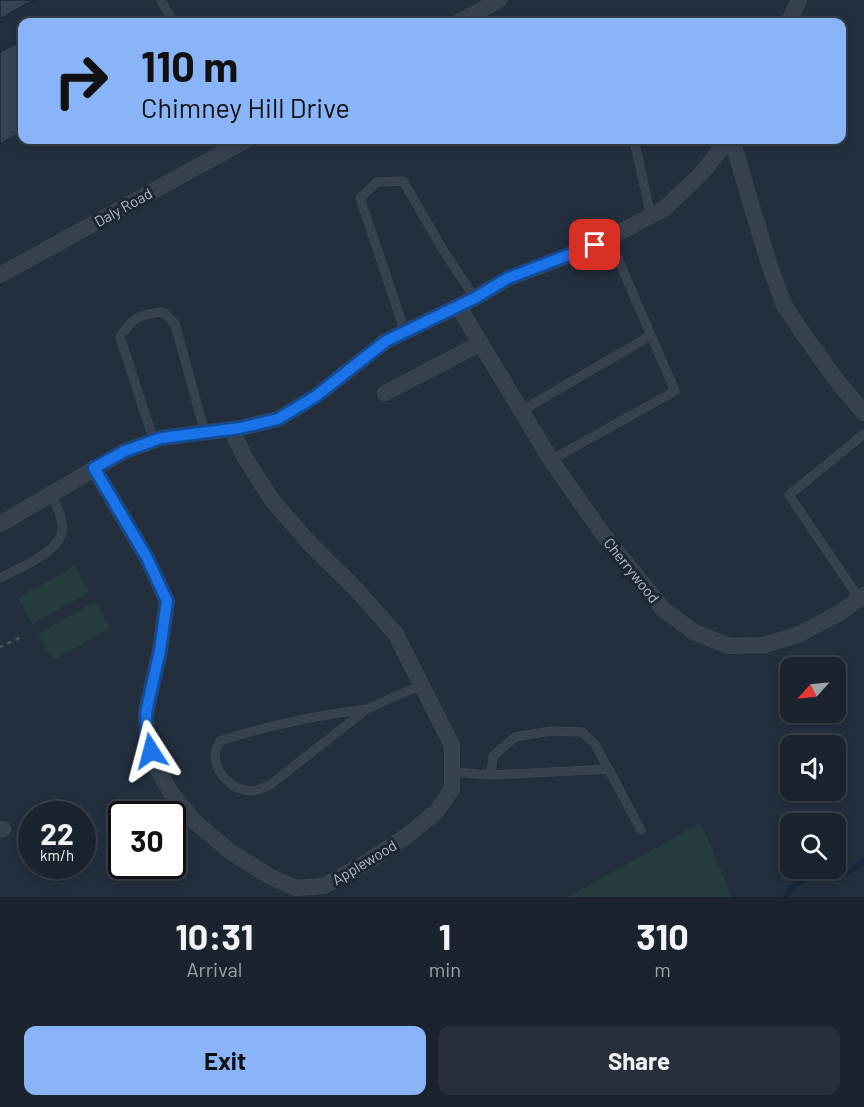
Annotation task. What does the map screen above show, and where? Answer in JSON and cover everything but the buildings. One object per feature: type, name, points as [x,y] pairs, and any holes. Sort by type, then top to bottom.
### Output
[{"type":"street","points":[[466,18],[499,0]]},
{"type":"street","points":[[791,18],[799,0]]},
{"type":"street","name":"Daly Road","points":[[0,275],[235,144]]},
{"type":"street","points":[[1,519],[125,451],[161,438],[231,429],[278,419],[316,396],[386,341],[475,298],[508,278],[580,251],[664,209],[701,174],[727,144]]},
{"type":"street","points":[[731,144],[784,305],[864,413]]},
{"type":"street","name":"Cherrywood","points":[[458,306],[551,460],[602,533],[663,609],[694,632],[729,646],[764,645],[800,634],[841,612],[862,597]]},
{"type":"street","points":[[385,393],[481,343]]},
{"type":"street","name":"Applewood","points":[[94,468],[147,558],[167,601],[160,650],[146,713],[147,739],[155,764],[171,793],[194,821],[228,850],[269,876],[306,892],[324,886],[369,861],[408,835],[437,811],[452,789],[452,745],[395,633],[272,500],[245,458],[231,429]]},
{"type":"lane","points":[[161,0],[171,18]]},
{"type":"lane","points":[[635,144],[651,216]]},
{"type":"lane","points":[[405,332],[360,198],[377,182],[403,181],[445,253],[475,298]]},
{"type":"lane","points":[[551,460],[675,391],[609,238]]},
{"type":"lane","points":[[153,441],[120,336],[128,323],[145,313],[163,312],[176,324],[205,433]]},
{"type":"lane","points":[[521,411],[650,336]]},
{"type":"lane","points":[[862,597],[789,495],[864,434]]},
{"type":"lane","points":[[0,578],[52,549],[59,541],[62,523],[51,493]]},
{"type":"lane","points":[[367,710],[339,713],[241,734],[220,741],[214,752],[217,766],[224,778],[237,788],[254,791],[270,784],[367,710],[422,685]]},
{"type":"lane","points":[[491,775],[493,756],[515,737],[551,731],[582,732],[595,744],[641,830]]},
{"type":"lane","points":[[453,772],[491,775],[609,769]]},
{"type":"path","points":[[0,646],[21,637]]},
{"type":"green space","points":[[75,566],[89,592],[32,624],[18,598]]},
{"type":"green space","points":[[95,602],[110,628],[53,660],[38,634]]},
{"type":"green space","points":[[701,823],[732,897],[568,897]]},
{"type":"waterway","points":[[785,897],[808,877],[819,873],[846,873],[864,860]]},
{"type":"route","points":[[151,751],[147,739],[146,713],[160,650],[167,601],[147,558],[94,468],[125,451],[161,438],[240,428],[278,419],[316,396],[386,341],[475,298],[508,278],[595,245]]}]
